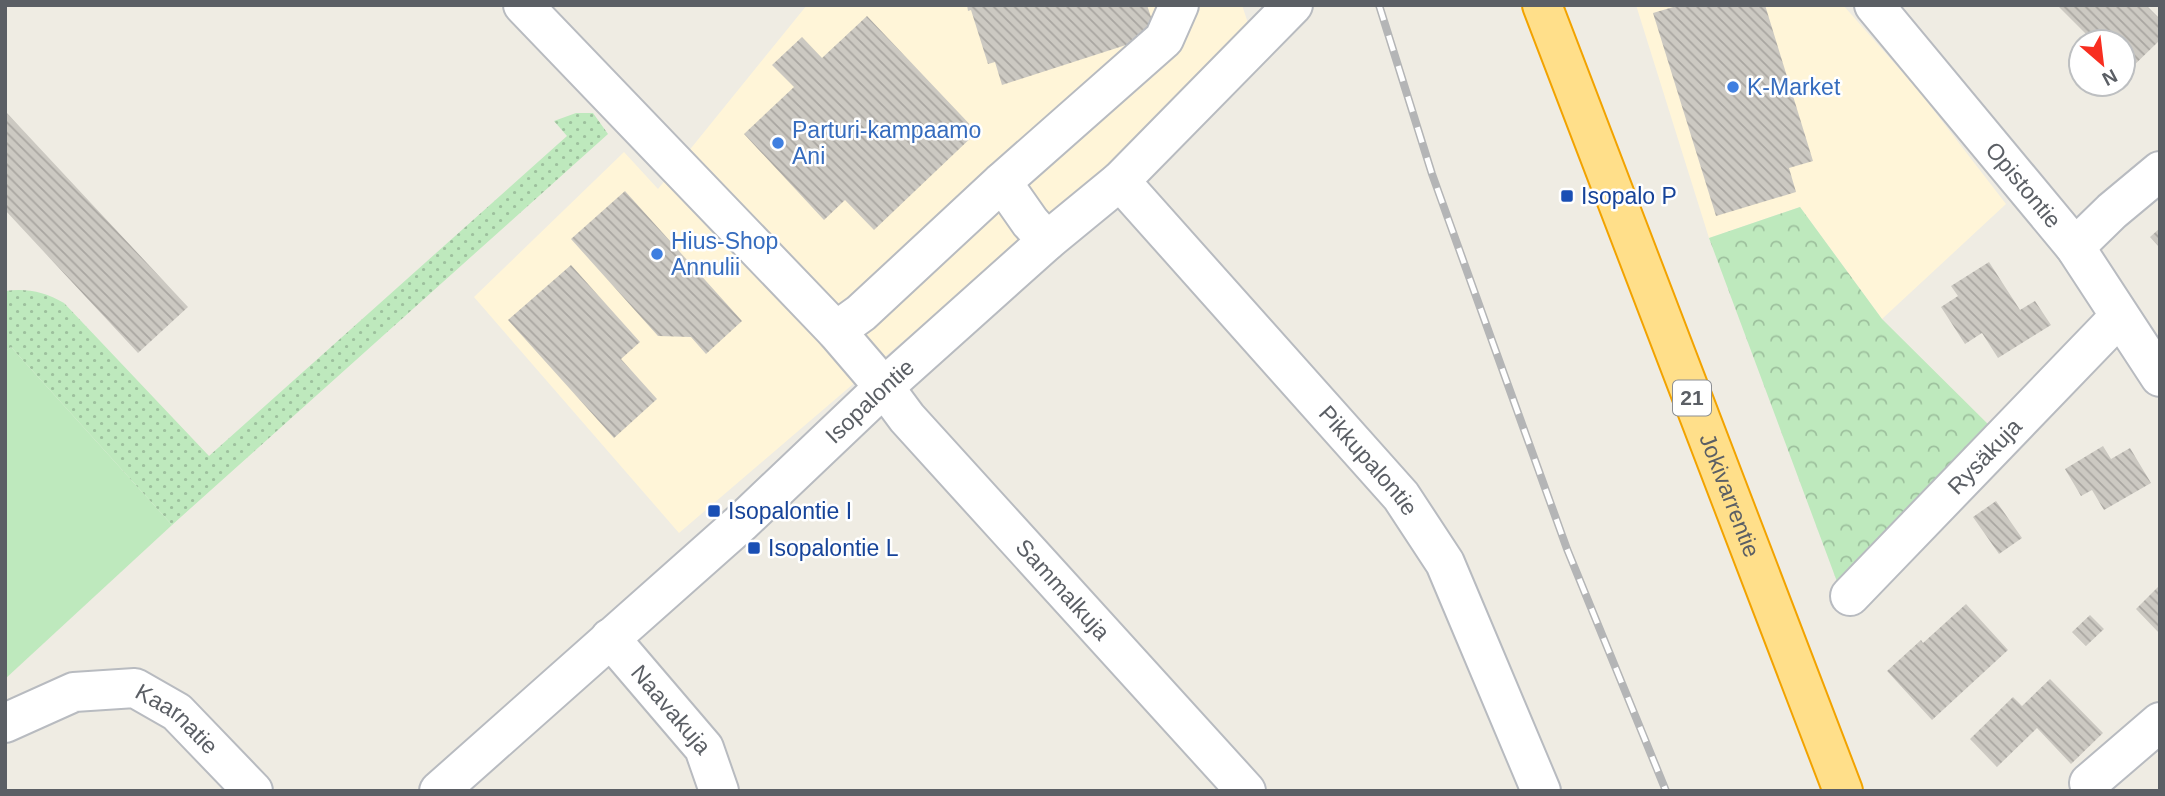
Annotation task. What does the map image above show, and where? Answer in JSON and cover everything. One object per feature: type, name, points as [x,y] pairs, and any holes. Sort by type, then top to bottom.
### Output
[{"type":"highway","name":"Jokivarrentie","points":[[1542,5],[1843,791]]},
{"type":"street","name":"Sammalkuja","points":[[523,5],[836,331],[907,418],[1246,791]]},
{"type":"street","points":[[836,331],[861,313],[1002,182],[1164,39],[1179,5]]},
{"type":"street","name":"Opistontie","points":[[1874,5],[2075,247],[2160,377]]},
{"type":"street","name":"Isopalontie","points":[[439,791],[742,522],[884,387],[1047,241],[1120,181],[1279,11]]},
{"type":"street","points":[[2075,247],[2112,211],[2160,171]]},
{"type":"street","name":"Pikkupalontie","points":[[1120,181],[1401,496],[1445,562],[1541,791]]},
{"type":"street","points":[[1002,182],[1047,241]]},
{"type":"street","name":"Rysäkuja","points":[[1850,596],[2119,317]]},
{"type":"street","name":"Naavakuja","points":[[610,638],[704,748],[719,791]]},
{"type":"street","name":"Kaarnatie","points":[[5,723],[74,692],[135,688],[177,712],[253,791]]},
{"type":"street","points":[[2089,783],[2160,722]]},
{"type":"shaded area","points":[[807,5],[1242,5],[1254,41],[679,533],[474,297],[624,152],[658,189]]},
{"type":"shaded area","points":[[1636,5],[1843,5],[1918,90],[2006,204],[1882,319],[1800,207],[1709,238]]},
{"type":"green space","points":[[576,113],[593,113],[608,134],[172,525],[11,347],[5,352],[5,291],[28,291],[57,299],[64,303],[209,456],[567,136],[554,121]]},
{"type":"green space","points":[[1800,207],[1882,319],[1999,435],[1839,587],[1709,238]]},
{"type":"green space","points":[[11,347],[172,525],[5,679],[5,352]]},
{"type":"building","points":[[967,5],[1147,5],[1157,35],[1002,85],[995,62],[988,64]]},
{"type":"building","name":"K-Market","points":[[1680,5],[1765,5],[1813,161],[1789,168],[1796,192],[1716,216],[1653,13]]},
{"type":"building","points":[[2057,5],[2146,5],[2160,19],[2160,40],[2137,62],[2137,28],[2080,28]]},
{"type":"building","points":[[867,16],[977,132],[874,230],[845,200],[824,220],[744,134],[794,87],[772,65],[802,37],[822,58]]},
{"type":"building","points":[[5,111],[188,307],[138,353],[5,210]]},
{"type":"building","points":[[625,191],[742,321],[706,354],[691,337],[658,336],[571,239]]},
{"type":"building","points":[[2160,228],[2160,248],[2150,237]]},
{"type":"building","points":[[1989,262],[2020,310],[2035,301],[2051,325],[1998,358],[1982,333],[1965,344],[1941,307],[1958,296],[1951,286]]},
{"type":"building","points":[[571,265],[640,342],[621,359],[657,399],[614,438],[508,320]]},
{"type":"building","points":[[2103,446],[2111,459],[2130,448],[2151,483],[2104,510],[2092,490],[2081,496],[2065,469]]},
{"type":"building","points":[[1996,501],[2022,538],[1999,554],[1973,517]]},
{"type":"building","points":[[2160,585],[2160,634],[2136,609]]},
{"type":"building","points":[[1966,604],[2008,650],[1932,720],[1887,671]]},
{"type":"building","points":[[2090,615],[2104,629],[2086,646],[2072,632]]},
{"type":"building","points":[[2050,679],[2103,733],[2071,764],[2037,728],[1997,767],[1970,739],[2013,697],[2022,706]]},
{"type":"railway","points":[[1379,5],[1432,174],[1567,549],[1666,791]]},
{"type":"place","name":"K-Market","points":[[1733,87]]},
{"type":"place","name":"Parturi-kampaamo Ani","points":[[778,143]]},
{"type":"place","name":"Isopalo P","points":[[1567,196]]},
{"type":"place","name":"Hius-Shop Annulii","points":[[657,254]]},
{"type":"place","name":"Isopalontie I","points":[[714,511]]},
{"type":"place","name":"Isopalontie L","points":[[754,548]]}]
